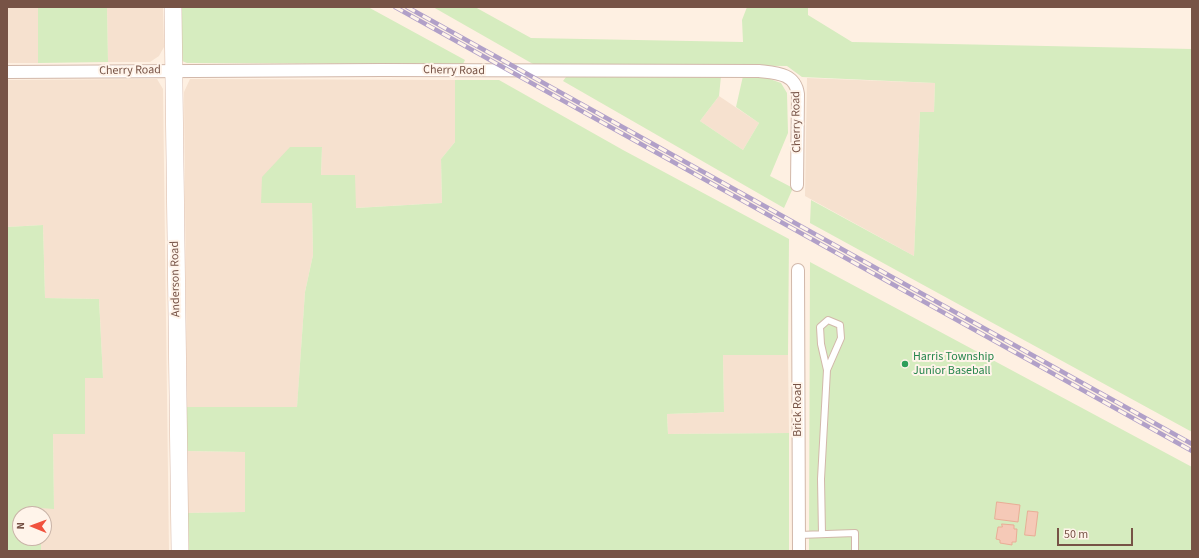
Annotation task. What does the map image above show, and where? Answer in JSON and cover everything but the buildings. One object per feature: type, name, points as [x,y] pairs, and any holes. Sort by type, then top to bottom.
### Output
[{"type":"street","name":"Anderson Road","points":[[173,7],[180,551]]},
{"type":"street","name":"Cherry Road","points":[[7,72],[174,70],[759,71],[783,74],[791,78],[795,84],[798,94],[797,185]]},
{"type":"street","name":"Brick Road","points":[[798,270],[799,551]]},
{"type":"lane","points":[[822,534],[821,479],[827,370],[821,344],[820,327],[828,320],[840,324],[841,338],[827,370]]},
{"type":"lane","points":[[799,535],[855,533],[855,551]]},
{"type":"shaded area","points":[[7,7],[38,7],[38,63],[7,63]]},
{"type":"shaded area","points":[[107,7],[163,7],[164,47],[159,56],[150,62],[108,62]]},
{"type":"shaded area","points":[[807,78],[935,83],[934,112],[920,112],[914,256],[805,196]]},
{"type":"shaded area","points":[[157,79],[163,89],[169,551],[41,551],[41,546],[52,546],[52,508],[54,508],[53,433],[85,378],[103,378],[99,299],[45,298],[43,225],[7,227],[7,80]]},
{"type":"shaded area","points":[[190,79],[455,80],[455,142],[441,159],[442,203],[355,208],[321,175],[322,147],[261,203],[312,203],[313,255],[305,292],[297,408],[187,407],[184,92]]},
{"type":"shaded area","points":[[719,96],[759,123],[743,150],[700,121]]},
{"type":"shaded area","points":[[723,355],[788,355],[789,433],[668,434],[667,414],[724,412]]},
{"type":"shaded area","points":[[186,451],[245,452],[245,512],[185,513]]},
{"type":"green space","points":[[38,7],[107,7],[108,62],[38,63]]},
{"type":"green space","points":[[178,7],[368,7],[465,60],[463,64],[187,63],[182,61],[178,51]]},
{"type":"green space","points":[[433,7],[475,7],[531,38],[743,42],[742,20],[747,7],[808,7],[808,15],[852,42],[1192,49],[1192,432],[810,223],[811,200],[914,256],[920,112],[934,112],[935,83],[802,77],[787,66],[533,64]]},
{"type":"green space","points":[[721,76],[719,96],[700,121],[743,150],[759,123],[736,107],[743,76],[767,78],[781,83],[787,93],[788,133],[770,176],[793,188],[784,208],[563,81],[566,77]]},
{"type":"green space","points":[[455,80],[499,80],[623,150],[789,239],[788,355],[723,355],[724,412],[667,414],[668,434],[789,433],[789,551],[186,551],[185,513],[245,512],[245,452],[186,451],[187,407],[297,407],[305,292],[313,255],[312,203],[261,203],[262,177],[290,147],[322,147],[321,175],[355,175],[356,208],[442,203],[441,159],[455,142]]},
{"type":"green space","points":[[43,225],[45,298],[99,299],[103,378],[85,378],[85,434],[53,434],[54,509],[52,509],[52,506],[12,506],[12,546],[41,546],[41,551],[7,551],[7,227]]},
{"type":"green space","name":"Harris Township Junior Baseball","points":[[810,262],[1192,467],[1192,551],[809,551]]},
{"type":"railway","points":[[395,7],[1192,451]]},
{"type":"railway","points":[[407,7],[1192,444]]},
{"type":"place","name":"Harris Township Junior Baseball","points":[[905,364]]}]
